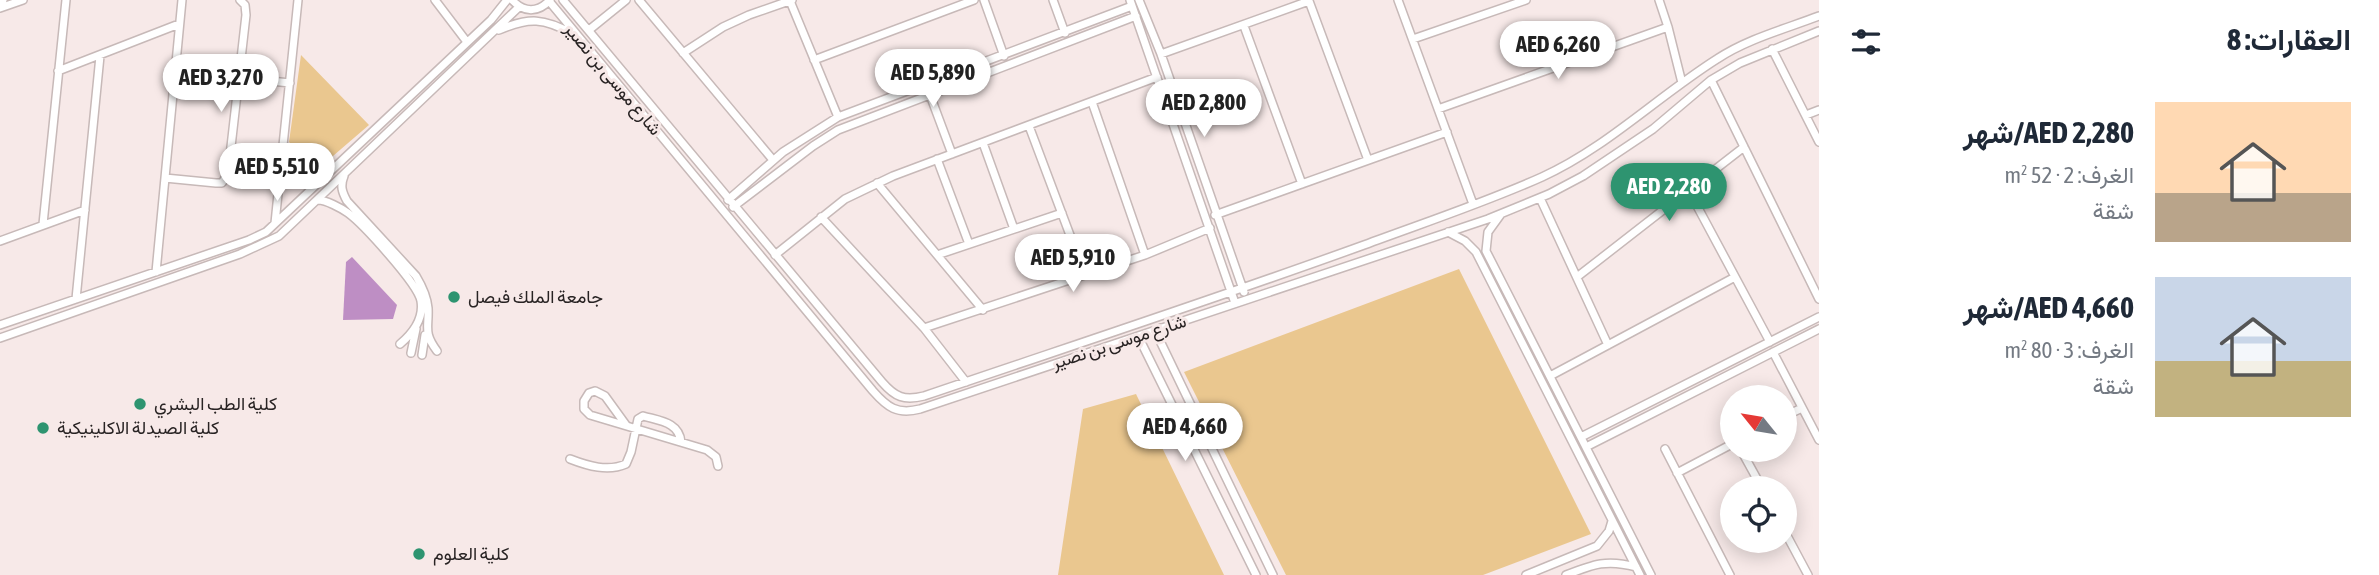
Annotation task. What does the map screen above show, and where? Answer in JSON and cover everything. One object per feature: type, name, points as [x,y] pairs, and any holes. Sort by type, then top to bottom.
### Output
[{"type":"street","points":[[0,8],[23,0]]},
{"type":"street","points":[[43,224],[66,0]]},
{"type":"street","points":[[156,272],[182,0]]},
{"type":"street","points":[[165,178],[222,183],[228,173],[246,15],[245,5],[240,0]]},
{"type":"street","points":[[275,224],[298,0]]},
{"type":"street","points":[[435,0],[467,42]]},
{"type":"street","points":[[0,325],[266,232],[510,0],[519,7],[534,10],[549,1]]},
{"type":"street","name":"شارع موسى بن نصير","points":[[563,0],[882,382],[899,398],[912,399],[1232,293],[1473,204],[1574,161],[1731,51],[1819,16]]},
{"type":"street","points":[[589,30],[626,0]]},
{"type":"street","points":[[639,0],[773,160]]},
{"type":"street","points":[[814,60],[974,0]]},
{"type":"street","points":[[984,0],[1003,56]]},
{"type":"street","points":[[1053,0],[1065,33]]},
{"type":"street","points":[[1398,0],[1473,204]]},
{"type":"street","points":[[1413,39],[1526,0]]},
{"type":"street","points":[[1658,0],[1668,27],[1682,83]]},
{"type":"street","name":"شارع موسى بن نصير","points":[[549,1],[873,391],[891,409],[909,412],[1448,232],[1540,198],[1614,156],[1653,129],[1711,80],[1740,63],[1819,31]]},
{"type":"street","points":[[683,53],[723,27],[791,1],[838,117]]},
{"type":"street","points":[[1161,54],[1310,1],[1368,160]]},
{"type":"street","points":[[731,203],[773,160],[838,117],[1065,33],[1134,2]]},
{"type":"street","points":[[1134,2],[1136,16],[1235,303]]},
{"type":"street","points":[[1134,2],[1161,54],[1248,299]]},
{"type":"street","points":[[0,338],[262,245],[279,236],[519,7]]},
{"type":"street","points":[[731,203],[838,130],[1136,16]]},
{"type":"street","points":[[492,34],[515,23],[530,20],[551,24],[579,37]]},
{"type":"street","points":[[58,71],[178,24]]},
{"type":"street","points":[[1244,26],[1302,184]]},
{"type":"street","points":[[1438,109],[1668,27]]},
{"type":"street","points":[[1772,49],[1819,142]]},
{"type":"street","points":[[76,299],[100,56]]},
{"type":"street","points":[[174,71],[289,83]]},
{"type":"street","points":[[775,255],[845,199],[877,183],[1157,77]]},
{"type":"street","points":[[1711,80],[1819,299]]},
{"type":"street","points":[[907,92],[910,102]]},
{"type":"street","points":[[930,95],[952,154]]},
{"type":"street","points":[[1092,102],[1145,255]]},
{"type":"street","points":[[1806,115],[1819,110]]},
{"type":"street","points":[[1029,126],[1085,275]]},
{"type":"street","points":[[1216,215],[1447,132]]},
{"type":"street","points":[[983,142],[1014,229]]},
{"type":"street","points":[[1577,277],[1745,147]]},
{"type":"street","points":[[937,159],[969,244]]},
{"type":"street","points":[[345,173],[342,193],[347,201],[424,289],[428,307],[422,355]]},
{"type":"street","points":[[877,183],[983,310]]},
{"type":"street","points":[[1689,191],[1770,342]]},
{"type":"street","points":[[1540,198],[1608,345]]},
{"type":"street","points":[[317,200],[324,200],[348,213],[415,285],[421,301],[421,314],[411,353]]},
{"type":"street","points":[[0,242],[85,210]]},
{"type":"street","points":[[937,255],[1062,213]]},
{"type":"street","points":[[1501,213],[1488,232],[1486,251],[1651,575]]},
{"type":"street","points":[[821,217],[925,328],[966,382]]},
{"type":"street","points":[[925,328],[1145,255],[1210,228]]},
{"type":"street","points":[[1448,232],[1465,241],[1476,252],[1639,571]]},
{"type":"street","points":[[1550,376],[1735,276]]},
{"type":"street","points":[[1581,437],[1819,317]]},
{"type":"street","points":[[400,344],[417,325]]},
{"type":"street","points":[[427,326],[428,338],[437,351]]},
{"type":"street","points":[[1161,328],[1161,343],[1273,575]]},
{"type":"street","points":[[1586,447],[1819,329]]},
{"type":"street","points":[[1136,337],[1142,344],[1256,575]]},
{"type":"street","points":[[1773,352],[1819,440]]},
{"type":"street","points":[[626,425],[605,396],[596,391],[589,393],[583,409],[590,415],[713,454],[718,466]]},
{"type":"street","points":[[1797,410],[1802,408]]},
{"type":"street","points":[[570,458],[596,467],[616,468],[626,464],[638,419],[643,416],[673,424],[680,433],[681,442]]},
{"type":"street","points":[[1665,449],[1730,575]]},
{"type":"street","points":[[1678,473],[1720,450]]},
{"type":"street","points":[[1526,575],[1597,546],[1609,531],[1612,520]]},
{"type":"street","points":[[1796,553],[1808,575]]},
{"type":"street","points":[[1566,575],[1605,562],[1639,571]]},
{"type":"shaded area","points":[[301,55],[369,125],[326,162],[306,159],[289,142]]},
{"type":"shaded area","points":[[352,257],[397,305],[393,319],[343,320],[346,262]]},
{"type":"shaded area","points":[[1459,269],[1591,534],[1483,575],[1286,575],[1184,372]]},
{"type":"shaded area","points":[[1136,394],[1224,575],[1058,575],[1083,409]]},
{"type":"place","name":"جامعة الملك فيصل","points":[[454,297]]},
{"type":"place","name":"كلية الطب البشري","points":[[140,404]]},
{"type":"place","name":"كلية الصيدلة الاكلينيكية","points":[[43,428]]},
{"type":"place","name":"كلية العلوم","points":[[419,554]]}]
